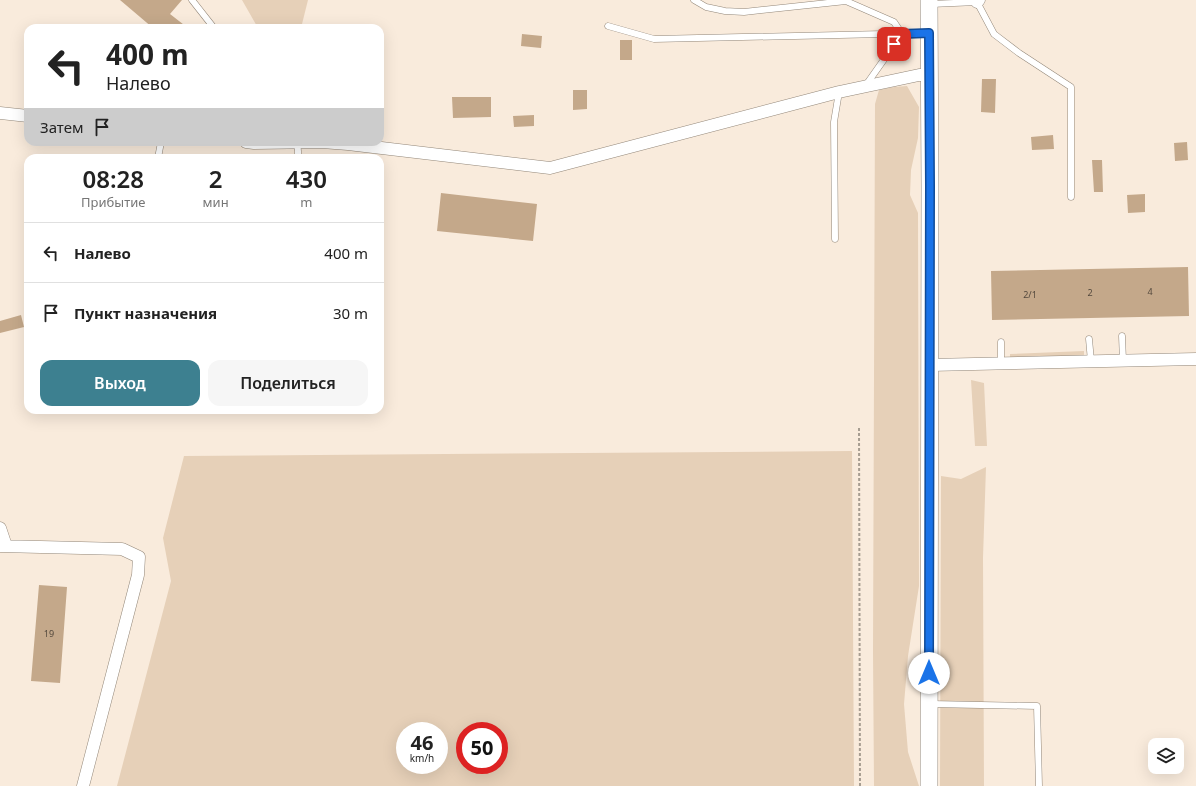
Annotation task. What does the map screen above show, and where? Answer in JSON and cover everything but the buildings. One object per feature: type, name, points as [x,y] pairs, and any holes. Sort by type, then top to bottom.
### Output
[{"type":"main road","points":[[928,786],[930,365],[929,2]]},
{"type":"street","points":[[370,146],[550,168],[839,92],[919,76],[929,76]]},
{"type":"street","points":[[0,113],[24,116]]},
{"type":"street","points":[[930,365],[1196,359]]},
{"type":"street","points":[[0,528],[3,546],[122,549],[139,557],[138,575],[83,786]]},
{"type":"lane","points":[[192,0],[211,24]]},
{"type":"lane","points":[[694,0],[706,8],[744,12],[846,0],[894,22],[902,34]]},
{"type":"lane","points":[[929,2],[978,1],[994,34],[1019,53],[1071,87],[1071,197]]},
{"type":"lane","points":[[608,26],[654,39],[929,33]]},
{"type":"lane","points":[[865,87],[902,34]]},
{"type":"lane","points":[[835,239],[834,122],[839,92]]},
{"type":"lane","points":[[1122,336],[1123,361]]},
{"type":"lane","points":[[1089,339],[1091,362]]},
{"type":"lane","points":[[1001,342],[1001,363]]},
{"type":"lane","points":[[929,704],[1037,706],[1039,786]]},
{"type":"path","points":[[859,428],[860,786]]},
{"type":"shaded area","points":[[242,0],[308,0],[302,24],[256,24]]},
{"type":"shaded area","points":[[907,86],[919,107],[918,138],[911,170],[910,195],[918,213],[919,586],[908,656],[904,704],[908,752],[919,786],[874,786],[875,104],[879,90]]},
{"type":"shaded area","points":[[1084,351],[1084,357],[1010,359],[1010,354]]},
{"type":"shaded area","points":[[971,380],[984,383],[987,446],[975,446]]},
{"type":"shaded area","points":[[852,451],[854,786],[117,786],[171,581],[163,538],[184,456]]},
{"type":"shaded area","points":[[986,467],[983,558],[984,786],[940,786],[941,476],[961,479]]},
{"type":"route","points":[[894,44],[902,34],[929,33],[929,673]]}]
